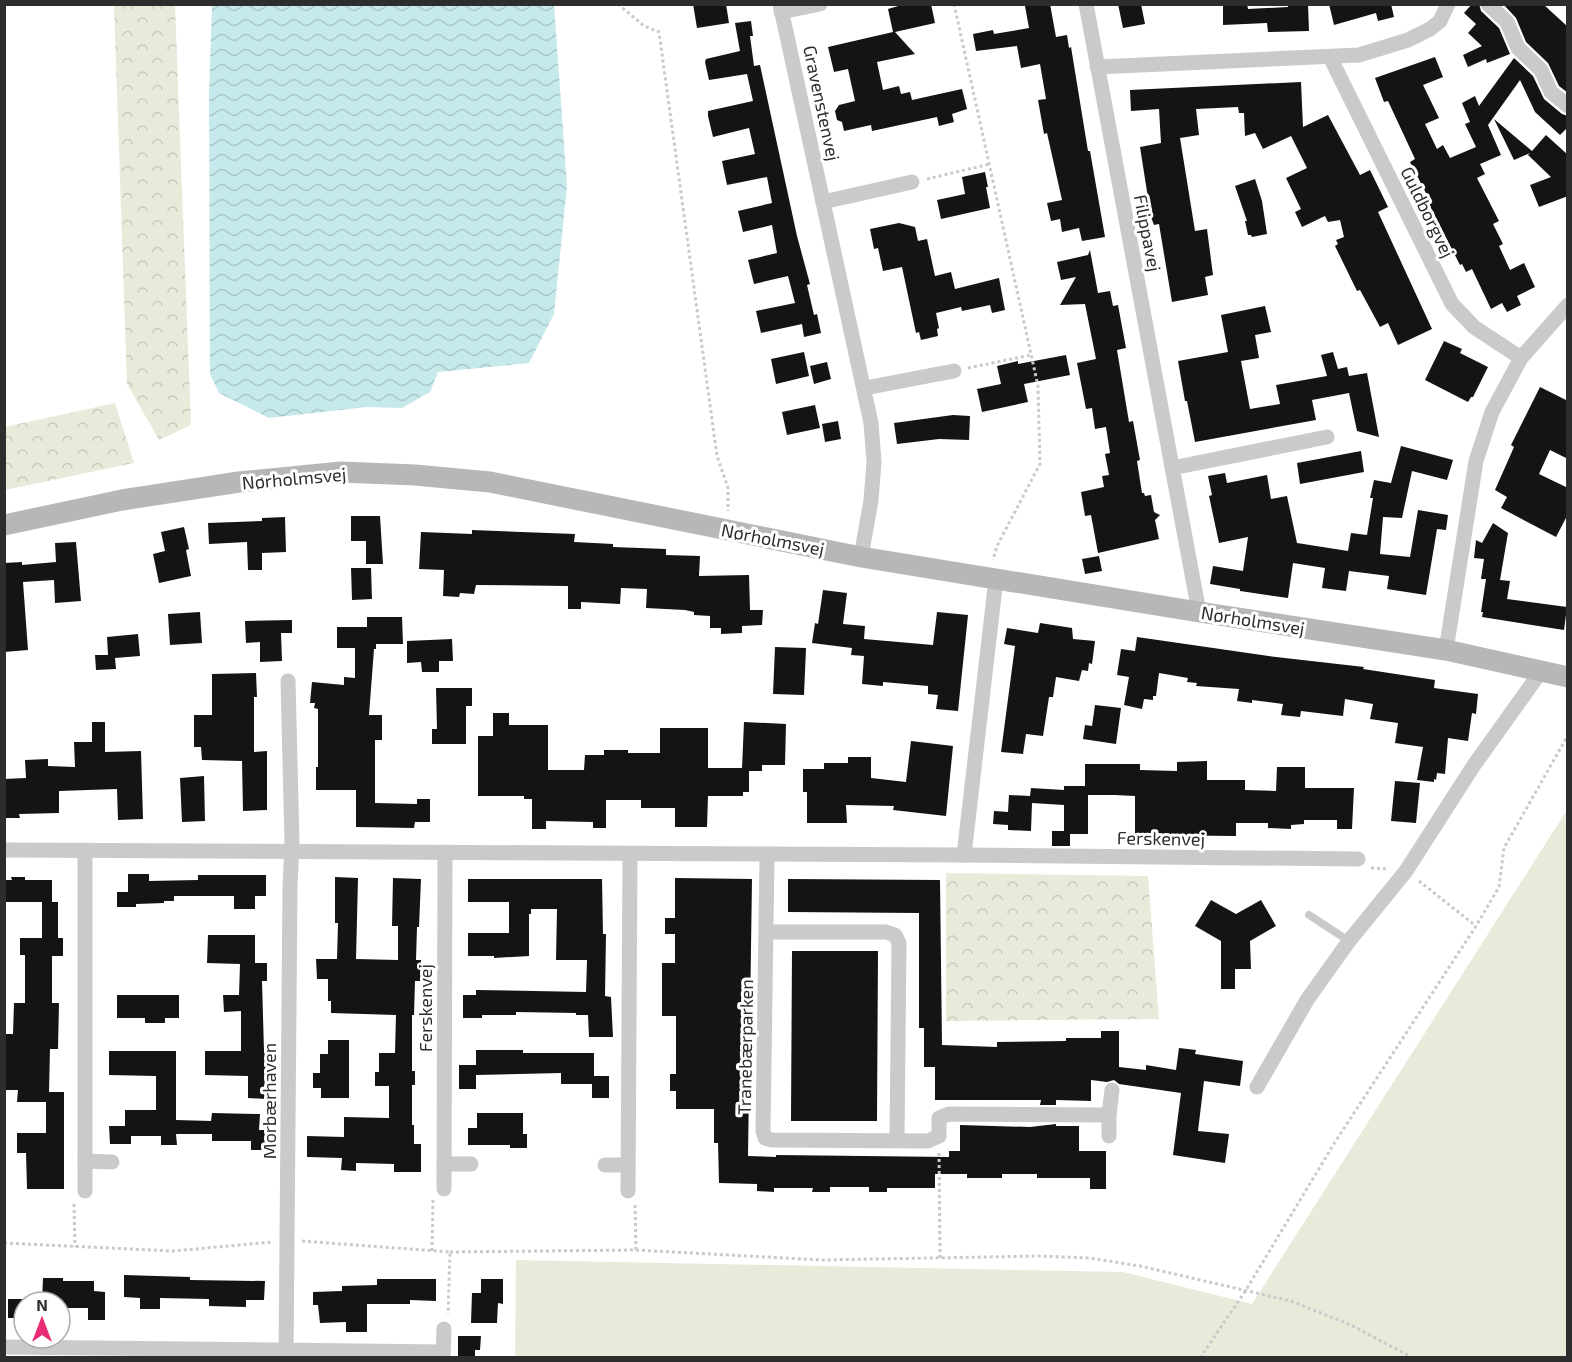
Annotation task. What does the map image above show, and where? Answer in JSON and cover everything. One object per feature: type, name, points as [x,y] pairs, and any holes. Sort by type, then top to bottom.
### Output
[{"type":"street","name":"Gravenstenvej","points":[[820,4],[780,8],[794,61],[871,423],[874,462],[871,500],[861,557]]},
{"type":"street","name":"Filippavej","points":[[1086,4],[1199,612]]},
{"type":"street","points":[[1097,66],[1359,55],[1408,40],[1430,29],[1440,21],[1448,4]]},
{"type":"street","points":[[1488,4],[1507,22],[1518,48],[1541,70],[1551,92],[1568,106]]},
{"type":"street","name":"Guldborgvej","points":[[1330,57],[1452,304],[1473,327],[1521,358]]},
{"type":"street","points":[[823,202],[912,182]]},
{"type":"street","points":[[1446,650],[1476,461],[1492,412],[1521,358],[1568,305]]},
{"type":"street","points":[[865,388],[954,370]]},
{"type":"street","points":[[1172,468],[1327,437]]},
{"type":"street","name":"Nørholmsvej","points":[[4,525],[122,500],[239,482],[341,472],[490,482],[861,557],[1446,650],[1568,677]]},
{"type":"street","points":[[964,855],[996,579]]},
{"type":"street","points":[[1257,1087],[1307,1000],[1349,941],[1406,871],[1474,765],[1542,670]]},
{"type":"street","points":[[288,681],[291,852]]},
{"type":"street","name":"Ferskenvej","points":[[4,850],[1358,859]]},
{"type":"street","points":[[85,851],[85,1191]]},
{"type":"street","name":"Morbærhaven","points":[[286,1354],[291,852]]},
{"type":"street","name":"Ferskenvej","points":[[444,1189],[445,852]]},
{"type":"street","points":[[628,1191],[630,855]]},
{"type":"street","name":"Tranebærparken","points":[[767,855],[763,1131],[765,1138],[772,1140],[928,1141],[939,1136]]},
{"type":"street","points":[[767,932],[886,932],[895,935],[899,943],[897,1140]]},
{"type":"street","points":[[1109,1136],[1112,1090]]},
{"type":"street","points":[[939,1136],[939,1118],[949,1114],[1109,1115]]},
{"type":"street","points":[[85,1161],[112,1162]]},
{"type":"street","points":[[444,1164],[471,1164]]},
{"type":"street","points":[[605,1165],[628,1165]]},
{"type":"street","points":[[4,1347],[26,1352],[443,1355],[444,1329]]},
{"type":"lane","points":[[1310,915],[1349,941]]},
{"type":"path","points":[[618,4],[644,26],[659,32],[717,456],[728,488],[728,530]]},
{"type":"path","points":[[954,4],[1038,386],[1040,464],[998,546],[993,561],[996,579]]},
{"type":"path","points":[[912,182],[990,164]]},
{"type":"path","points":[[954,370],[1031,355]]},
{"type":"path","points":[[1200,1358],[1246,1290],[1335,1142],[1476,926],[1498,887],[1504,848],[1568,735]]},
{"type":"path","points":[[1358,859],[1364,867],[1406,871],[1476,926]]},
{"type":"path","points":[[939,1136],[940,1259]]},
{"type":"path","points":[[432,1251],[433,1198],[436,1192],[444,1189]]},
{"type":"path","points":[[75,1247],[74,1195],[85,1191]]},
{"type":"path","points":[[628,1191],[635,1195],[636,1250]]},
{"type":"path","points":[[4,1243],[173,1251],[309,1240],[450,1252],[636,1250],[822,1260],[1039,1256],[1090,1258],[1140,1266],[1291,1301],[1351,1325],[1413,1358]]},
{"type":"path","points":[[444,1329],[448,1321],[450,1252]]},
{"type":"green space","points":[[114,5],[175,5],[191,425],[159,440],[127,384]]},
{"type":"green space","points":[[115,403],[134,463],[5,490],[5,427]]},
{"type":"green space","points":[[1567,810],[1567,1357],[515,1357],[516,1260],[1123,1272],[1252,1304]]},
{"type":"green space","points":[[946,873],[1148,876],[1159,1019],[946,1021]]},
{"type":"water","points":[[212,5],[554,5],[567,186],[554,314],[529,363],[438,372],[430,392],[402,408],[367,407],[269,418],[219,393],[210,374],[209,94]]},
{"type":"building","points":[[693,4],[726,4],[729,23],[697,28]]},
{"type":"building","points":[[905,4],[931,4],[935,23],[895,32],[915,54],[877,62],[883,90],[899,86],[901,94],[910,92],[912,100],[962,89],[967,109],[952,114],[954,122],[939,126],[937,117],[872,131],[871,125],[844,131],[842,122],[837,120],[835,111],[839,105],[855,101],[848,69],[834,72],[828,47],[893,32],[888,9]]},
{"type":"building","points":[[1050,4],[1056,37],[1067,35],[1069,48],[1071,47],[1105,237],[1082,241],[1079,228],[1062,232],[1060,219],[1051,221],[1047,203],[1062,200],[1047,133],[1044,134],[1038,100],[1046,99],[1040,64],[1021,68],[1017,46],[976,51],[973,34],[993,30],[994,34],[1029,28],[1025,6]]},
{"type":"building","points":[[1118,4],[1141,4],[1145,24],[1123,28]]},
{"type":"building","points":[[1223,4],[1247,4],[1248,9],[1308,4],[1309,31],[1268,32],[1267,23],[1223,25]]},
{"type":"building","points":[[1329,4],[1391,4],[1394,17],[1378,21],[1376,13],[1334,25]]},
{"type":"building","points":[[1472,4],[1479,4],[1481,11],[1499,28],[1510,54],[1487,63],[1486,59],[1468,67],[1463,55],[1482,46],[1468,33],[1476,24],[1464,13]]},
{"type":"building","points":[[1503,4],[1543,4],[1568,27],[1568,93],[1559,86],[1548,63],[1526,42],[1516,18]]},
{"type":"building","points":[[751,21],[753,36],[750,36],[754,66],[760,65],[797,236],[810,284],[807,285],[821,333],[804,337],[802,324],[761,333],[756,311],[795,303],[788,276],[754,284],[748,260],[777,253],[772,225],[743,232],[738,211],[772,203],[767,177],[727,185],[722,161],[755,154],[749,128],[713,137],[708,116],[708,111],[753,101],[747,74],[709,80],[705,62],[706,59],[740,51],[735,23]]},
{"type":"building","points":[[1435,57],[1443,77],[1423,85],[1439,118],[1425,124],[1437,149],[1443,145],[1450,158],[1476,147],[1465,124],[1470,122],[1462,103],[1475,96],[1479,106],[1514,58],[1533,76],[1544,99],[1562,114],[1568,116],[1568,127],[1560,135],[1535,112],[1520,80],[1488,125],[1501,155],[1480,164],[1485,174],[1477,178],[1499,221],[1493,224],[1503,244],[1499,246],[1510,270],[1524,263],[1535,287],[1517,296],[1521,305],[1507,312],[1502,303],[1491,309],[1472,269],[1466,272],[1462,264],[1460,265],[1429,204],[1431,203],[1410,162],[1415,159],[1388,101],[1384,102],[1375,78]]},
{"type":"building","points":[[1301,82],[1303,127],[1328,115],[1360,175],[1370,170],[1388,207],[1378,212],[1432,329],[1398,345],[1388,323],[1380,327],[1360,290],[1357,291],[1335,246],[1338,244],[1336,240],[1344,237],[1340,220],[1328,222],[1325,216],[1302,227],[1295,212],[1301,209],[1286,178],[1307,168],[1291,136],[1263,149],[1255,133],[1245,136],[1244,113],[1239,113],[1238,107],[1196,109],[1199,135],[1180,138],[1195,231],[1207,229],[1213,275],[1205,277],[1208,295],[1172,302],[1159,224],[1154,225],[1151,217],[1140,147],[1161,143],[1159,109],[1131,111],[1130,90]]},
{"type":"building","points":[[1494,119],[1532,151],[1546,135],[1568,155],[1568,196],[1539,207],[1530,185],[1551,177],[1528,155],[1530,153],[1514,160]]},
{"type":"building","points":[[985,172],[990,208],[941,219],[937,200],[965,194],[962,177]]},
{"type":"building","points":[[1255,179],[1262,201],[1267,234],[1252,237],[1248,235],[1245,221],[1247,221],[1235,186]]},
{"type":"building","points":[[899,223],[915,227],[918,241],[927,239],[935,276],[951,272],[955,289],[999,278],[1005,310],[992,313],[990,305],[962,311],[961,307],[936,313],[938,336],[921,340],[919,332],[916,333],[902,267],[883,271],[878,248],[874,249],[870,229]]},
{"type":"building","points":[[1090,250],[1098,293],[1110,291],[1113,306],[1118,305],[1126,348],[1117,350],[1129,422],[1133,421],[1140,460],[1137,461],[1142,493],[1145,496],[1151,495],[1154,512],[1160,515],[1155,520],[1159,539],[1098,553],[1091,515],[1085,516],[1081,492],[1104,487],[1102,476],[1109,475],[1105,454],[1110,453],[1106,427],[1095,429],[1092,408],[1086,409],[1077,363],[1096,359],[1085,304],[1060,305],[1076,277],[1061,280],[1057,262],[1088,255]]},
{"type":"building","points":[[1265,306],[1271,332],[1255,335],[1259,358],[1241,361],[1250,409],[1280,404],[1276,385],[1327,376],[1321,355],[1333,352],[1338,369],[1347,367],[1349,376],[1367,373],[1379,437],[1357,431],[1349,393],[1312,400],[1316,420],[1195,442],[1178,361],[1228,352],[1221,315]]},
{"type":"building","points":[[1444,341],[1462,349],[1460,353],[1488,367],[1473,397],[1468,402],[1425,380]]},
{"type":"building","points":[[804,352],[809,376],[776,384],[771,359]]},
{"type":"building","points":[[1066,355],[1070,375],[1024,384],[1028,402],[982,412],[977,389],[1001,384],[997,366]]},
{"type":"building","points":[[827,362],[831,379],[814,384],[810,366]]},
{"type":"building","points":[[1540,387],[1568,401],[1568,459],[1550,450],[1539,474],[1568,488],[1568,514],[1556,537],[1501,508],[1507,497],[1495,490],[1514,447],[1511,445]]},
{"type":"building","points":[[815,405],[820,428],[787,435],[782,412]]},
{"type":"building","points":[[953,415],[970,416],[969,440],[939,439],[897,444],[894,423]]},
{"type":"building","points":[[838,421],[841,439],[825,442],[822,424]]},
{"type":"building","points":[[1401,446],[1453,460],[1447,480],[1412,471],[1402,518],[1383,517],[1380,554],[1410,557],[1418,510],[1448,515],[1446,530],[1437,529],[1426,595],[1387,589],[1389,576],[1349,571],[1346,591],[1322,588],[1325,568],[1293,563],[1288,598],[1210,584],[1213,566],[1243,571],[1248,537],[1219,543],[1209,496],[1212,495],[1208,476],[1225,473],[1227,483],[1267,475],[1271,499],[1287,496],[1297,543],[1348,551],[1351,533],[1367,535],[1374,480],[1391,483]]},
{"type":"building","points":[[1361,451],[1364,472],[1300,484],[1297,463]]},
{"type":"building","points":[[351,516],[380,516],[383,564],[366,564],[366,541],[351,541]]},
{"type":"building","points":[[285,517],[286,552],[262,553],[262,570],[248,570],[247,542],[209,544],[208,523],[262,521],[262,518]]},
{"type":"building","points":[[1493,523],[1508,533],[1500,580],[1510,581],[1507,599],[1567,607],[1564,630],[1482,617],[1486,579],[1481,579],[1484,559],[1474,558],[1476,540],[1482,543]]},
{"type":"building","points":[[184,527],[189,549],[186,550],[191,576],[159,583],[153,554],[165,551],[161,532]]},
{"type":"building","points":[[472,530],[575,534],[574,542],[613,544],[613,547],[666,549],[666,555],[700,556],[699,576],[749,575],[750,610],[763,610],[762,625],[742,626],[742,633],[721,634],[721,628],[710,628],[710,616],[694,615],[694,612],[685,610],[646,608],[647,589],[621,588],[620,604],[581,602],[581,609],[568,609],[568,586],[476,585],[474,594],[460,593],[459,597],[443,596],[444,570],[419,569],[421,532],[472,534]]},
{"type":"building","points":[[76,542],[81,601],[55,603],[54,580],[23,582],[28,650],[4,652],[4,563],[22,562],[22,565],[56,562],[55,543]]},
{"type":"building","points":[[1099,556],[1102,571],[1085,574],[1082,559]]},
{"type":"building","points":[[351,568],[371,568],[372,599],[352,600]]},
{"type":"building","points":[[823,590],[847,593],[843,624],[865,626],[864,639],[933,645],[937,612],[968,615],[958,711],[936,709],[938,695],[928,694],[928,686],[883,682],[883,686],[862,684],[864,656],[851,655],[852,648],[812,643],[815,623],[818,624]]},
{"type":"building","points":[[200,612],[202,643],[170,645],[168,614]]},
{"type":"building","points":[[367,617],[402,617],[403,644],[376,644],[376,649],[374,649],[369,715],[382,715],[382,740],[375,740],[375,803],[417,804],[417,799],[430,799],[430,822],[415,822],[414,828],[356,827],[356,790],[316,790],[318,709],[314,708],[315,703],[310,703],[312,682],[344,685],[344,677],[355,678],[355,648],[337,648],[337,627],[367,627]]},
{"type":"building","points":[[292,620],[292,633],[281,633],[282,661],[260,662],[260,642],[246,643],[245,621]]},
{"type":"building","points":[[1040,623],[1072,628],[1073,639],[1095,641],[1092,664],[1089,663],[1088,671],[1082,670],[1079,681],[1056,677],[1053,697],[1049,697],[1043,736],[1026,734],[1023,754],[1001,752],[1015,646],[1004,644],[1007,628],[1038,633]]},
{"type":"building","points":[[138,634],[140,656],[115,658],[116,669],[96,670],[95,655],[108,655],[107,637]]},
{"type":"building","points":[[1137,637],[1364,667],[1363,669],[1435,680],[1434,688],[1478,694],[1476,714],[1472,713],[1468,741],[1448,738],[1445,774],[1437,773],[1434,782],[1417,780],[1423,747],[1395,743],[1398,723],[1370,719],[1373,704],[1345,699],[1343,716],[1301,711],[1300,717],[1281,715],[1283,704],[1252,700],[1252,703],[1237,701],[1239,689],[1196,686],[1197,683],[1187,682],[1188,678],[1159,673],[1156,696],[1153,696],[1153,700],[1144,699],[1142,709],[1124,705],[1129,677],[1117,675],[1121,649],[1135,651]]},
{"type":"building","points":[[452,639],[453,661],[439,661],[439,672],[422,672],[421,662],[407,663],[407,641]]},
{"type":"building","points":[[775,647],[806,648],[804,695],[773,694]]},
{"type":"building","points":[[256,673],[254,752],[267,751],[267,810],[243,811],[242,761],[202,760],[201,747],[194,747],[194,715],[212,715],[212,674]]},
{"type":"building","points":[[436,688],[472,688],[472,706],[466,706],[466,744],[432,744],[432,729],[437,729]]},
{"type":"building","points":[[1095,705],[1121,708],[1116,744],[1083,739],[1085,725],[1092,726]]},
{"type":"building","points":[[493,713],[509,713],[509,725],[548,725],[548,770],[584,770],[585,755],[604,755],[604,750],[660,753],[660,728],[708,728],[708,768],[742,768],[744,722],[786,724],[785,765],[762,765],[762,771],[749,771],[749,792],[743,792],[743,796],[708,796],[707,827],[675,827],[675,808],[641,808],[641,800],[606,800],[606,828],[593,828],[593,822],[546,821],[546,829],[532,829],[532,799],[524,799],[524,796],[478,796],[478,736],[493,736]]},
{"type":"building","points":[[92,722],[105,722],[105,752],[141,751],[143,819],[118,820],[117,789],[59,791],[59,813],[19,814],[20,818],[4,818],[4,779],[26,778],[25,760],[48,759],[48,766],[75,767],[74,742],[92,742]]},
{"type":"building","points":[[911,741],[953,746],[946,816],[893,810],[894,806],[846,805],[847,823],[807,823],[807,792],[803,792],[803,769],[824,769],[824,763],[848,763],[848,757],[871,757],[871,778],[906,782]]},
{"type":"building","points":[[1207,761],[1207,780],[1245,780],[1245,790],[1276,791],[1277,767],[1305,767],[1305,788],[1354,788],[1352,829],[1337,829],[1337,820],[1304,820],[1304,824],[1291,825],[1291,829],[1268,828],[1268,823],[1236,823],[1236,836],[1135,835],[1135,796],[1115,795],[1088,795],[1088,834],[1070,834],[1070,846],[1052,846],[1052,831],[1064,831],[1064,805],[1032,803],[1031,831],[1008,830],[1008,825],[993,824],[994,811],[1008,812],[1009,795],[1030,796],[1031,788],[1064,790],[1064,786],[1085,786],[1085,764],[1140,764],[1140,770],[1177,771],[1177,762]]},
{"type":"building","points":[[204,776],[205,821],[182,822],[180,778]]},
{"type":"building","points":[[1395,781],[1420,783],[1416,823],[1391,821]]},
{"type":"building","points":[[128,874],[149,874],[149,881],[198,880],[198,875],[266,875],[266,896],[255,896],[255,909],[234,909],[234,896],[174,896],[174,901],[164,901],[164,903],[117,907],[117,892],[128,892]]},
{"type":"building","points":[[11,877],[25,877],[25,880],[52,880],[52,902],[58,902],[58,938],[63,938],[63,956],[52,956],[52,1003],[59,1003],[58,1049],[50,1049],[49,1092],[64,1092],[64,1189],[27,1189],[26,1153],[17,1153],[17,1133],[46,1133],[46,1102],[17,1102],[18,1090],[4,1090],[4,1034],[13,1034],[14,1003],[25,1003],[25,955],[20,955],[20,938],[42,938],[42,902],[4,902],[4,880],[12,880]]},
{"type":"building","points":[[335,877],[358,878],[356,959],[398,960],[398,926],[392,926],[393,878],[421,879],[416,960],[421,960],[421,981],[415,981],[414,1015],[412,1015],[412,1071],[415,1071],[415,1085],[412,1085],[412,1125],[414,1125],[414,1144],[421,1144],[421,1172],[394,1172],[394,1164],[356,1163],[356,1171],[341,1170],[342,1158],[307,1157],[307,1136],[344,1137],[344,1117],[389,1118],[389,1086],[375,1086],[375,1072],[379,1072],[379,1053],[395,1053],[396,1015],[331,1013],[331,1001],[328,1001],[328,979],[317,979],[316,959],[337,959],[338,923],[335,923]]},
{"type":"building","points":[[675,878],[752,879],[748,1156],[949,1157],[949,1151],[960,1151],[960,1125],[1030,1127],[1056,1124],[1056,1126],[1079,1126],[1079,1151],[1106,1151],[1106,1189],[1090,1189],[1090,1178],[1037,1178],[1037,1174],[1002,1174],[1002,1178],[967,1178],[967,1174],[935,1174],[935,1188],[887,1188],[887,1192],[869,1192],[869,1187],[830,1187],[830,1192],[812,1192],[813,1188],[774,1188],[774,1192],[757,1191],[757,1184],[719,1183],[718,1143],[714,1143],[714,1109],[676,1109],[676,1091],[670,1091],[670,1074],[676,1074],[676,1016],[662,1016],[662,963],[675,963],[675,934],[665,934],[665,918],[675,918]]},
{"type":"building","points":[[468,879],[602,879],[603,934],[606,934],[605,996],[611,997],[613,1037],[589,1037],[588,1015],[576,1015],[576,1013],[516,1012],[516,1015],[482,1015],[482,1018],[463,1018],[463,995],[476,995],[476,990],[586,992],[587,960],[556,960],[557,909],[531,909],[529,956],[494,958],[494,956],[468,956],[468,933],[509,933],[509,902],[468,902]]},
{"type":"building","points":[[788,879],[940,880],[942,1045],[997,1047],[997,1042],[1101,1038],[1101,1031],[1119,1031],[1119,1067],[1146,1070],[1146,1065],[1176,1070],[1179,1048],[1196,1050],[1195,1054],[1243,1061],[1240,1086],[1204,1081],[1198,1131],[1229,1134],[1225,1163],[1173,1155],[1181,1093],[1119,1084],[1114,1080],[1107,1082],[1091,1080],[1091,1101],[1056,1100],[1056,1105],[1040,1105],[1041,1100],[935,1100],[935,1067],[924,1067],[924,1028],[919,1028],[919,913],[788,912]]},
{"type":"building","points":[[1211,900],[1236,914],[1261,900],[1276,926],[1250,941],[1251,969],[1235,969],[1235,989],[1221,989],[1221,941],[1195,926]]},
{"type":"building","points":[[208,935],[255,935],[255,963],[267,963],[267,981],[262,981],[266,1099],[248,1098],[248,1076],[205,1075],[205,1051],[241,1051],[241,1011],[224,1012],[223,995],[239,995],[240,964],[207,963]]},
{"type":"building","points":[[792,951],[878,951],[877,1121],[791,1121]]},
{"type":"building","points":[[117,995],[179,995],[179,1018],[165,1018],[165,1023],[145,1023],[145,1018],[117,1018]]},
{"type":"building","points":[[328,1040],[349,1040],[349,1098],[321,1098],[321,1088],[313,1088],[313,1073],[320,1073],[320,1054],[328,1054]]},
{"type":"building","points":[[476,1050],[523,1050],[523,1053],[594,1053],[594,1076],[609,1076],[609,1098],[592,1098],[592,1084],[561,1084],[561,1073],[476,1075],[476,1089],[459,1089],[459,1065],[476,1065]]},
{"type":"building","points":[[109,1051],[176,1051],[176,1120],[211,1121],[212,1113],[260,1114],[259,1130],[273,1130],[273,1150],[251,1150],[251,1141],[212,1141],[212,1134],[176,1134],[177,1145],[161,1145],[161,1136],[131,1136],[131,1144],[110,1144],[109,1126],[125,1126],[125,1110],[156,1110],[156,1076],[109,1075]]},
{"type":"building","points":[[477,1113],[523,1113],[523,1134],[527,1134],[527,1148],[510,1148],[510,1145],[468,1145],[468,1128],[477,1128]]},
{"type":"building","points":[[124,1275],[190,1277],[190,1280],[265,1281],[264,1300],[246,1300],[246,1307],[209,1306],[209,1299],[160,1298],[160,1309],[140,1309],[140,1298],[124,1297]]},
{"type":"building","points":[[43,1278],[63,1278],[63,1281],[94,1281],[94,1291],[105,1292],[105,1320],[88,1320],[88,1308],[72,1308],[72,1290],[42,1290]]},
{"type":"building","points":[[377,1279],[436,1279],[436,1301],[410,1300],[410,1304],[367,1304],[367,1332],[346,1332],[346,1322],[320,1323],[318,1305],[313,1305],[313,1292],[342,1291],[342,1286],[377,1285]]},
{"type":"building","points":[[481,1279],[503,1279],[503,1304],[498,1303],[497,1323],[471,1323],[472,1293],[481,1293]]},
{"type":"building","points":[[8,1299],[12,1299],[12,1318],[8,1318]]},
{"type":"building","points":[[458,1336],[481,1336],[480,1350],[475,1350],[475,1358],[458,1358]]}]
